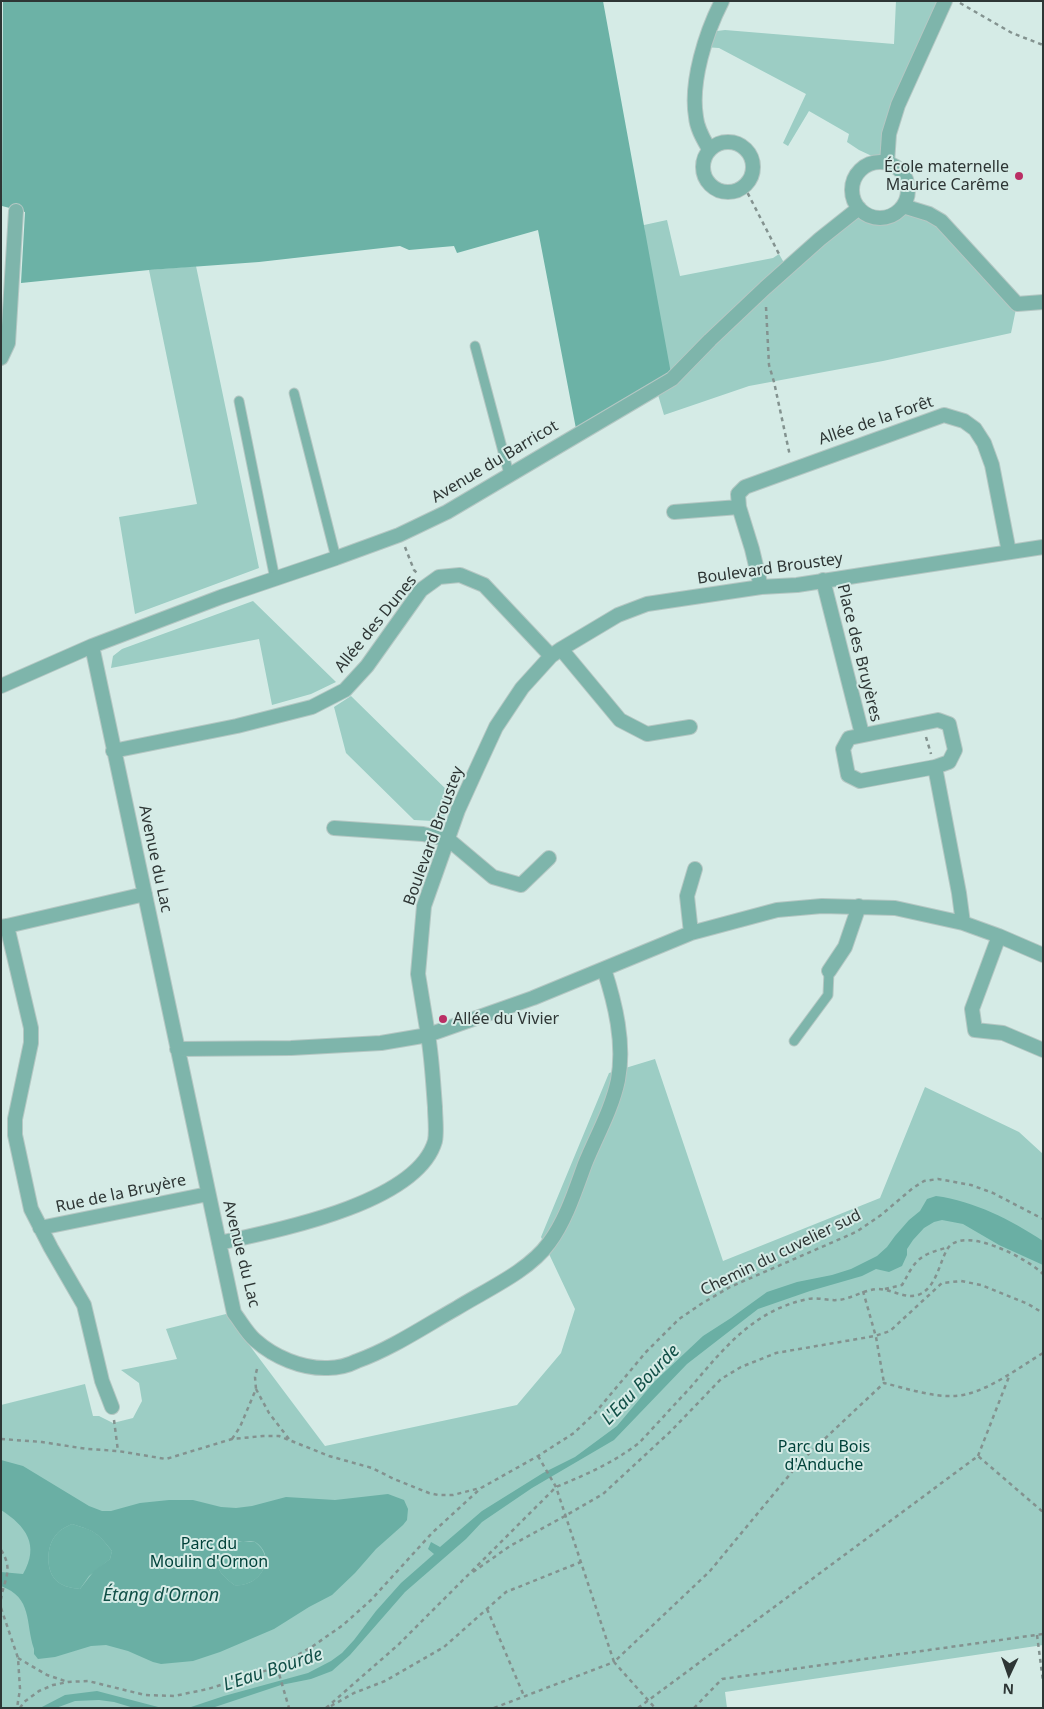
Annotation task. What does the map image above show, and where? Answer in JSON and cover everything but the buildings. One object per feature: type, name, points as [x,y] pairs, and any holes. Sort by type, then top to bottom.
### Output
[{"type":"street","points":[[709,149],[702,137],[696,118],[695,96],[698,68],[722,1]]},
{"type":"street","points":[[886,163],[889,134],[898,105],[945,1]]},
{"type":"street","points":[[724,142],[740,145],[746,150],[753,164],[750,180],[744,186],[737,191],[720,191],[706,181],[702,165],[704,156],[709,149],[724,142]]},
{"type":"street","points":[[878,162],[895,166],[906,180],[908,189],[903,206],[896,212],[881,218],[866,214],[854,201],[852,192],[856,175],[869,164],[878,162]]},
{"type":"street","points":[[903,206],[929,214],[941,221],[1017,304],[1043,302]]},
{"type":"street","name":"Avenue du Barricot","points":[[1,686],[92,646],[221,597],[336,558],[399,534],[447,512],[672,378],[787,268],[859,208]]},
{"type":"street","points":[[1,358],[8,344],[16,211]]},
{"type":"street","name":"Allée de la Forêt","points":[[739,507],[738,494],[745,487],[944,415],[964,421],[975,429],[984,443],[992,465],[1009,552]]},
{"type":"street","points":[[674,512],[739,507],[761,587]]},
{"type":"street","name":"Boulevard Broustey","points":[[219,1243],[285,1229],[321,1219],[358,1205],[388,1189],[412,1173],[426,1159],[435,1140],[435,1120],[432,1060],[418,974],[424,906],[449,840],[458,810],[496,727],[522,688],[556,653],[618,615],[647,604],[761,587],[797,585],[1043,547]]},
{"type":"street","name":"Allée des Dunes","points":[[113,752],[237,726],[312,707],[345,690],[367,666],[416,596],[428,585],[438,577],[460,575],[484,585],[556,653],[620,720],[647,734],[690,727]]},
{"type":"street","name":"Place des Bruyères","points":[[823,580],[862,734]]},
{"type":"street","name":"Avenue du Lac","points":[[92,646],[113,752],[234,1313],[254,1339],[273,1353],[290,1361],[312,1367],[328,1368],[355,1362],[430,1324],[519,1270],[537,1257],[549,1244],[568,1210],[612,1101],[618,1080],[620,1044],[616,1014],[604,969]]},
{"type":"street","name":"Place des Bruyères","points":[[938,720],[949,724],[955,750],[949,762],[935,767],[860,780],[848,774],[843,749],[849,738],[924,722],[938,720]]},
{"type":"street","points":[[935,767],[959,893],[962,923]]},
{"type":"street","points":[[334,828],[422,834],[449,840],[492,877],[521,885],[549,858]]},
{"type":"street","points":[[691,932],[688,896],[695,869]]},
{"type":"street","points":[[112,1407],[102,1381],[84,1305],[31,1209],[16,1135],[15,1119],[31,1043],[31,1028],[4,926],[145,894]]},
{"type":"street","points":[[177,1049],[291,1048],[381,1043],[428,1035],[533,998],[691,932],[777,910],[822,906],[896,908],[962,923],[999,936],[1043,955]]},
{"type":"street","points":[[829,971],[845,947],[859,906]]},
{"type":"street","points":[[999,936],[972,1009],[975,1030],[1003,1033],[1043,1050]]},
{"type":"street","name":"Rue de la Bruyère","points":[[40,1228],[208,1194]]},
{"type":"lane","points":[[475,346],[509,474]]},
{"type":"lane","points":[[294,393],[336,558]]},
{"type":"lane","points":[[239,401],[275,578]]},
{"type":"lane","points":[[794,1041],[828,995],[829,971]]},
{"type":"path","points":[[957,1],[1012,33],[1043,46]]},
{"type":"path","points":[[744,186],[787,268]]},
{"type":"path","points":[[765,288],[769,365],[790,456],[797,467]]},
{"type":"path","points":[[399,534],[414,570],[428,585]]},
{"type":"path","points":[[924,722],[926,738],[935,767]]},
{"type":"path","name":"Chemin du cuvelier sud","points":[[481,1488],[574,1433],[595,1413],[646,1352],[679,1319],[730,1287],[856,1232],[875,1220],[924,1181],[938,1179],[971,1185],[1000,1196],[1043,1219]]},
{"type":"path","points":[[326,1708],[398,1645],[556,1487],[590,1473],[623,1456],[639,1443],[738,1334],[771,1311],[810,1298],[840,1300],[863,1291],[902,1285],[913,1266],[922,1257],[949,1247],[956,1242],[969,1240],[983,1242],[1001,1249],[1043,1274]]},
{"type":"path","points":[[883,1289],[907,1296],[923,1293],[939,1271],[949,1247]]},
{"type":"path","points":[[466,1577],[510,1546],[603,1494],[671,1431],[721,1379],[741,1368],[776,1353],[875,1336],[890,1331],[942,1283],[961,1281],[981,1285],[1043,1312]]},
{"type":"path","points":[[863,1291],[875,1336],[884,1384]]},
{"type":"path","points":[[884,1384],[953,1396],[978,1391],[1043,1353]]},
{"type":"path","points":[[258,1365],[254,1377],[256,1389],[269,1414],[289,1439]]},
{"type":"path","points":[[638,1708],[978,1456],[1011,1372]]},
{"type":"path","points":[[494,1708],[614,1662],[710,1571],[801,1461],[884,1384]]},
{"type":"path","points":[[232,1439],[240,1427],[256,1389]]},
{"type":"path","points":[[112,1407],[118,1451]]},
{"type":"path","points":[[1,1439],[42,1442],[87,1450],[118,1451],[166,1459],[232,1439],[278,1436],[329,1456],[372,1468],[429,1493],[453,1495],[481,1488]]},
{"type":"path","points":[[538,1456],[556,1487],[614,1662],[655,1708]]},
{"type":"path","points":[[978,1456],[1043,1512]]},
{"type":"path","points":[[18,1708],[39,1691],[53,1685],[68,1682],[88,1681],[144,1695],[174,1696],[208,1690],[277,1667],[344,1625],[371,1600],[432,1533],[481,1488]]},
{"type":"path","points":[[1,1550],[7,1560],[9,1569],[1,1599]]},
{"type":"path","points":[[326,1708],[354,1692],[385,1681],[444,1647],[506,1592],[580,1562]]},
{"type":"path","points":[[1,1608],[18,1658],[20,1689],[18,1708]]},
{"type":"path","points":[[487,1609],[524,1696]]},
{"type":"path","points":[[694,1708],[722,1679],[1043,1634]]},
{"type":"path","points":[[1037,1635],[1043,1681]]},
{"type":"path","points":[[18,1658],[47,1675],[68,1682]]},
{"type":"path","points":[[277,1667],[289,1708]]},
{"type":"green space","points":[[896,1],[945,1],[898,105],[887,163],[859,150],[847,142],[849,134],[809,111],[788,146],[783,143],[806,94],[719,48],[704,47],[709,32],[725,30],[894,44]]},
{"type":"green space","points":[[903,206],[929,214],[1017,304],[1011,333],[883,361],[749,386],[664,415],[656,388],[644,225],[667,220],[680,276],[773,258],[779,254],[787,268],[859,208],[870,215],[881,217],[898,211]]},
{"type":"green space","points":[[196,266],[259,568],[135,614],[119,517],[197,504],[149,270]]},
{"type":"green space","points":[[253,601],[336,682],[311,694],[272,705],[259,639],[111,668],[113,656],[122,649]]},
{"type":"green space","points":[[351,696],[454,797],[444,817],[433,821],[414,820],[346,753],[334,707]]},
{"type":"green space","name":"Parc du Bois d'Anduche","points":[[655,1059],[723,1261],[880,1198],[925,1087],[1019,1132],[1043,1154],[1043,1645],[725,1692],[727,1708],[1,1708],[1,1405],[85,1384],[93,1416],[99,1416],[113,1423],[133,1418],[142,1401],[139,1383],[121,1370],[177,1359],[166,1329],[226,1314],[325,1446],[517,1405],[561,1353],[575,1309],[541,1237],[609,1073]]},
{"type":"shaded area","points":[[3,1],[603,1],[672,379],[577,434],[538,230],[457,253],[454,246],[409,250],[400,246],[259,262],[149,270],[21,283],[25,212],[2,206]]},
{"type":"shaded area","points":[[72,1524],[95,1533],[112,1551],[110,1559],[89,1576],[80,1589],[58,1582],[51,1572],[48,1559],[50,1546],[59,1531]]},
{"type":"shaded area","points":[[232,1538],[240,1542],[255,1542],[262,1549],[265,1556],[265,1564],[258,1577],[243,1585],[234,1585],[229,1581],[220,1572],[217,1563],[221,1546]]},
{"type":"water","points":[[936,1196],[964,1202],[992,1212],[1043,1241],[1043,1265],[999,1245],[963,1224],[942,1220],[924,1228],[913,1240],[907,1249],[907,1255],[902,1266],[889,1272],[876,1269],[862,1276],[758,1309],[687,1364],[614,1440],[532,1488],[482,1522],[466,1539],[405,1592],[350,1655],[332,1671],[311,1679],[281,1685],[212,1708],[188,1708],[308,1673],[331,1661],[342,1653],[354,1640],[401,1583],[434,1554],[428,1549],[431,1542],[440,1547],[482,1511],[543,1473],[575,1457],[617,1426],[654,1382],[703,1336],[767,1292],[797,1282],[851,1269],[877,1256],[909,1220],[920,1211],[927,1199]]},
{"type":"water","name":"Étang d'Ornon","points":[[1,1460],[23,1466],[89,1506],[102,1511],[111,1511],[140,1503],[169,1500],[193,1500],[221,1507],[236,1508],[286,1497],[335,1500],[388,1494],[404,1500],[408,1509],[407,1520],[403,1525],[376,1549],[332,1595],[274,1629],[220,1652],[193,1661],[161,1664],[128,1651],[106,1645],[91,1646],[55,1657],[38,1659],[34,1654],[23,1604],[11,1591],[1,1586],[1,1572],[23,1574],[28,1564],[30,1545],[28,1537],[23,1530],[10,1516],[1,1510]],"holes":[[[72,1524],[95,1533],[112,1551],[110,1559],[94,1571],[80,1589],[58,1582],[51,1572],[48,1559],[50,1546],[59,1531]],[[232,1538],[241,1542],[256,1542],[263,1550],[266,1558],[262,1572],[257,1578],[243,1585],[234,1585],[222,1574],[218,1567],[219,1549]]]},
{"type":"water","points":[[97,1691],[162,1708],[134,1708],[99,1700],[75,1701],[56,1708],[40,1708],[65,1695]]},
{"type":"place","name":"École maternelle Maurice Carême","points":[[1019,176]]},
{"type":"place","name":"Allée du Vivier","points":[[443,1019]]},
{"type":"water label","name":"L'Eau Bourde","points":[[641,1385]]},
{"type":"water label","name":"L'Eau Bourde","points":[[273,1670]]},
{"type":"park label","name":"Parc du Moulin d'Ornon","points":[[209,1553]]}]
